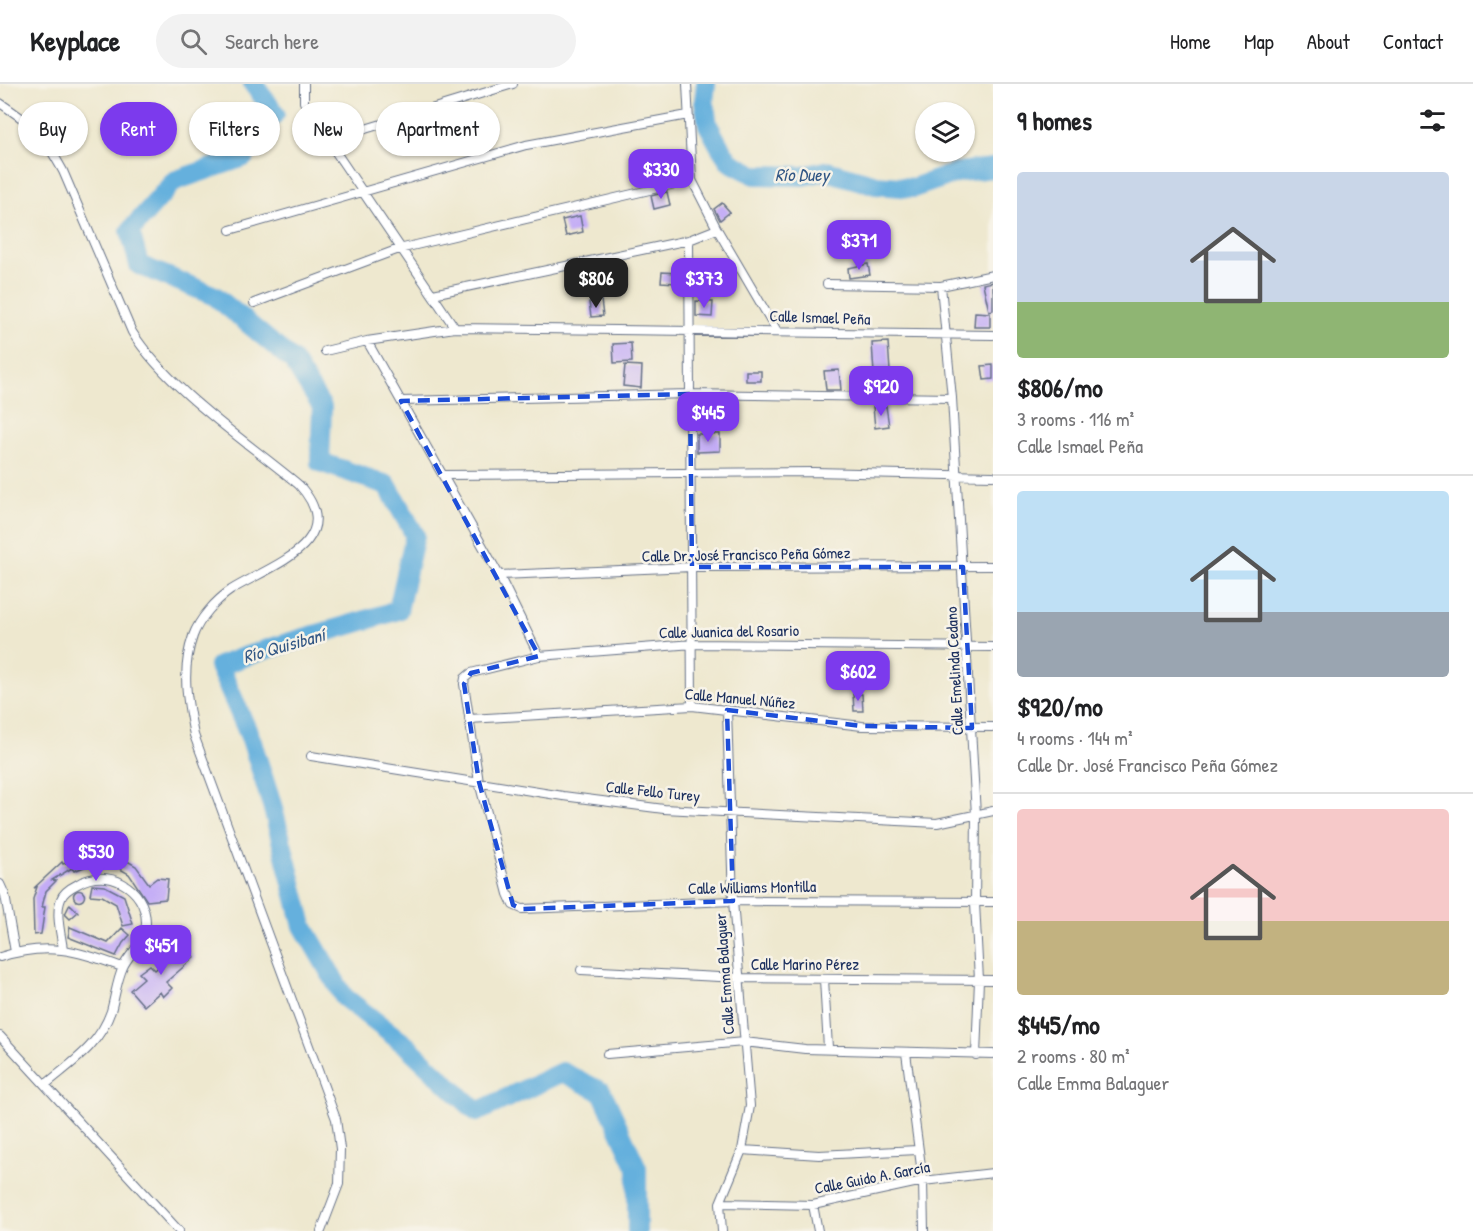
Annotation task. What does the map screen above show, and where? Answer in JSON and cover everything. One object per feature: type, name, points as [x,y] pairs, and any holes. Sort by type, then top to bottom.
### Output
[{"type":"street","points":[[304,102],[305,84]]},
{"type":"street","points":[[364,129],[513,84]]},
{"type":"street","points":[[687,84],[692,180],[717,229],[777,331]]},
{"type":"street","points":[[0,103],[37,128],[50,148],[63,171],[127,322],[145,352],[169,377],[300,485],[310,497],[314,507],[316,518],[313,536],[300,550],[228,592],[207,613],[193,635],[184,675],[194,735],[336,1119],[340,1149],[339,1184],[321,1231]]},
{"type":"street","points":[[230,230],[525,144],[688,115]]},
{"type":"street","points":[[339,156],[399,249],[433,294],[454,328]]},
{"type":"street","points":[[254,303],[399,249],[692,180]]},
{"type":"street","points":[[433,294],[689,240],[717,229]]},
{"type":"street","points":[[689,240],[692,706]]},
{"type":"street","points":[[827,284],[940,286],[993,275]]},
{"type":"street","name":"Calle Emelinda Cedano","points":[[940,286],[952,398],[972,728],[976,815],[975,903],[979,980],[976,1055]]},
{"type":"street","name":"Calle Ismael Peña","points":[[325,351],[367,341],[454,328],[690,329],[945,336],[993,335]]},
{"type":"street","points":[[367,341],[499,575],[539,656]]},
{"type":"street","points":[[401,401],[690,394],[952,398]]},
{"type":"street","points":[[443,475],[813,472],[993,476]]},
{"type":"street","name":"Calle Dr. José Francisco Peña Gómez","points":[[499,575],[692,567],[993,566]]},
{"type":"street","name":"Calle Juanica del Rosario","points":[[470,720],[465,678],[471,673],[539,656],[693,644],[993,647]]},
{"type":"street","name":"Calle Manuel Núñez","points":[[470,720],[692,706],[862,726],[993,727]]},
{"type":"street","name":"Calle Emma Balaguer","points":[[722,1231],[720,1203],[741,1150],[750,1106],[733,901],[727,710]]},
{"type":"street","points":[[470,720],[479,782]]},
{"type":"street","name":"Calle Fello Turey","points":[[311,756],[663,809],[937,824],[993,811]]},
{"type":"street","name":"Calle Williams Montilla","points":[[479,782],[513,905],[522,909],[733,901],[993,903]]},
{"type":"street","points":[[45,1085],[99,1039],[110,1014],[122,967],[142,940],[146,923],[132,890],[115,878],[88,878],[61,897],[59,926],[63,949]]},
{"type":"street","points":[[0,884],[5,895],[15,952]]},
{"type":"street","points":[[0,957],[35,948],[63,949],[122,967]]},
{"type":"street","name":"Calle Marino Pérez","points":[[581,970],[739,978],[993,980]]},
{"type":"street","points":[[824,979],[828,1048]]},
{"type":"street","points":[[0,1036],[179,1231]]},
{"type":"street","points":[[607,1054],[744,1042],[906,1053],[993,1054]]},
{"type":"street","points":[[906,1053],[917,1150],[923,1181],[924,1231]]},
{"type":"street","points":[[741,1150],[819,1155],[917,1150]]},
{"type":"street","name":"Calle Guido A. García","points":[[720,1203],[813,1205],[923,1181],[993,1173]]},
{"type":"street","points":[[813,1205],[818,1231]]},
{"type":"highlighted area","points":[[690,394],[692,567],[963,567],[972,728],[862,726],[727,710],[733,901],[522,909],[513,905],[479,782],[464,684],[471,673],[539,656],[401,401]]},
{"type":"building","points":[[667,192],[670,205],[654,209],[651,196]]},
{"type":"building","points":[[722,203],[730,212],[720,220],[714,209]]},
{"type":"building","points":[[580,216],[583,232],[566,236],[562,220]]},
{"type":"building","points":[[868,264],[870,275],[849,278],[848,268]]},
{"type":"building","points":[[662,272],[676,273],[676,283],[661,282]]},
{"type":"building","points":[[993,282],[993,310],[989,311],[983,284]]},
{"type":"building","points":[[601,300],[603,316],[591,317],[589,302]]},
{"type":"building","points":[[696,301],[713,302],[712,317],[696,316]]},
{"type":"building","points":[[975,312],[990,313],[990,327],[974,327]]},
{"type":"building","points":[[888,342],[890,371],[906,371],[906,386],[875,389],[872,343]]},
{"type":"building","points":[[631,343],[632,362],[614,363],[613,344]]},
{"type":"building","points":[[625,365],[642,366],[641,388],[623,386]]},
{"type":"building","points":[[993,365],[993,379],[984,380],[982,366]]},
{"type":"building","points":[[839,370],[841,390],[826,390],[824,371]]},
{"type":"building","points":[[746,371],[761,371],[761,381],[746,381]]},
{"type":"building","points":[[886,406],[889,426],[875,428],[873,407]]},
{"type":"building","points":[[697,434],[720,434],[720,451],[697,452]]},
{"type":"building","points":[[853,694],[862,694],[863,711],[854,711]]},
{"type":"building","points":[[102,847],[110,851],[115,850],[115,854],[136,866],[149,884],[157,878],[168,879],[166,899],[147,901],[129,874],[120,869],[109,856],[110,862],[94,863],[74,871],[72,868],[52,880],[56,881],[46,891],[42,907],[45,907],[41,934],[34,935],[33,899],[37,887],[34,888],[62,862],[63,864],[84,856],[105,852]]},
{"type":"building","points":[[92,885],[105,886],[124,896],[133,924],[123,926],[116,904],[102,896],[90,895]]},
{"type":"building","points":[[79,890],[85,896],[79,902],[73,896]]},
{"type":"building","points":[[70,904],[78,912],[70,919],[65,914]]},
{"type":"building","points":[[70,927],[108,943],[122,928],[130,935],[116,956],[68,937]]},
{"type":"building","points":[[184,945],[195,957],[166,982],[172,988],[163,997],[160,992],[144,1006],[130,990],[144,978],[139,973],[150,965],[155,970]]},
{"type":"waterway","name":"Río Quisibaní","points":[[253,84],[275,113],[244,157],[174,181],[130,231],[139,265],[215,296],[293,361],[322,407],[320,462],[387,485],[415,535],[398,610],[263,650],[219,666],[251,739],[272,805],[303,926],[344,997],[408,1047],[477,1112],[562,1072],[602,1092],[637,1168],[637,1231]]},
{"type":"waterway","name":"Río Duey","points":[[706,84],[704,101],[708,125],[730,162],[755,175],[803,176],[826,171],[876,185],[913,188],[959,172],[993,168]]}]
